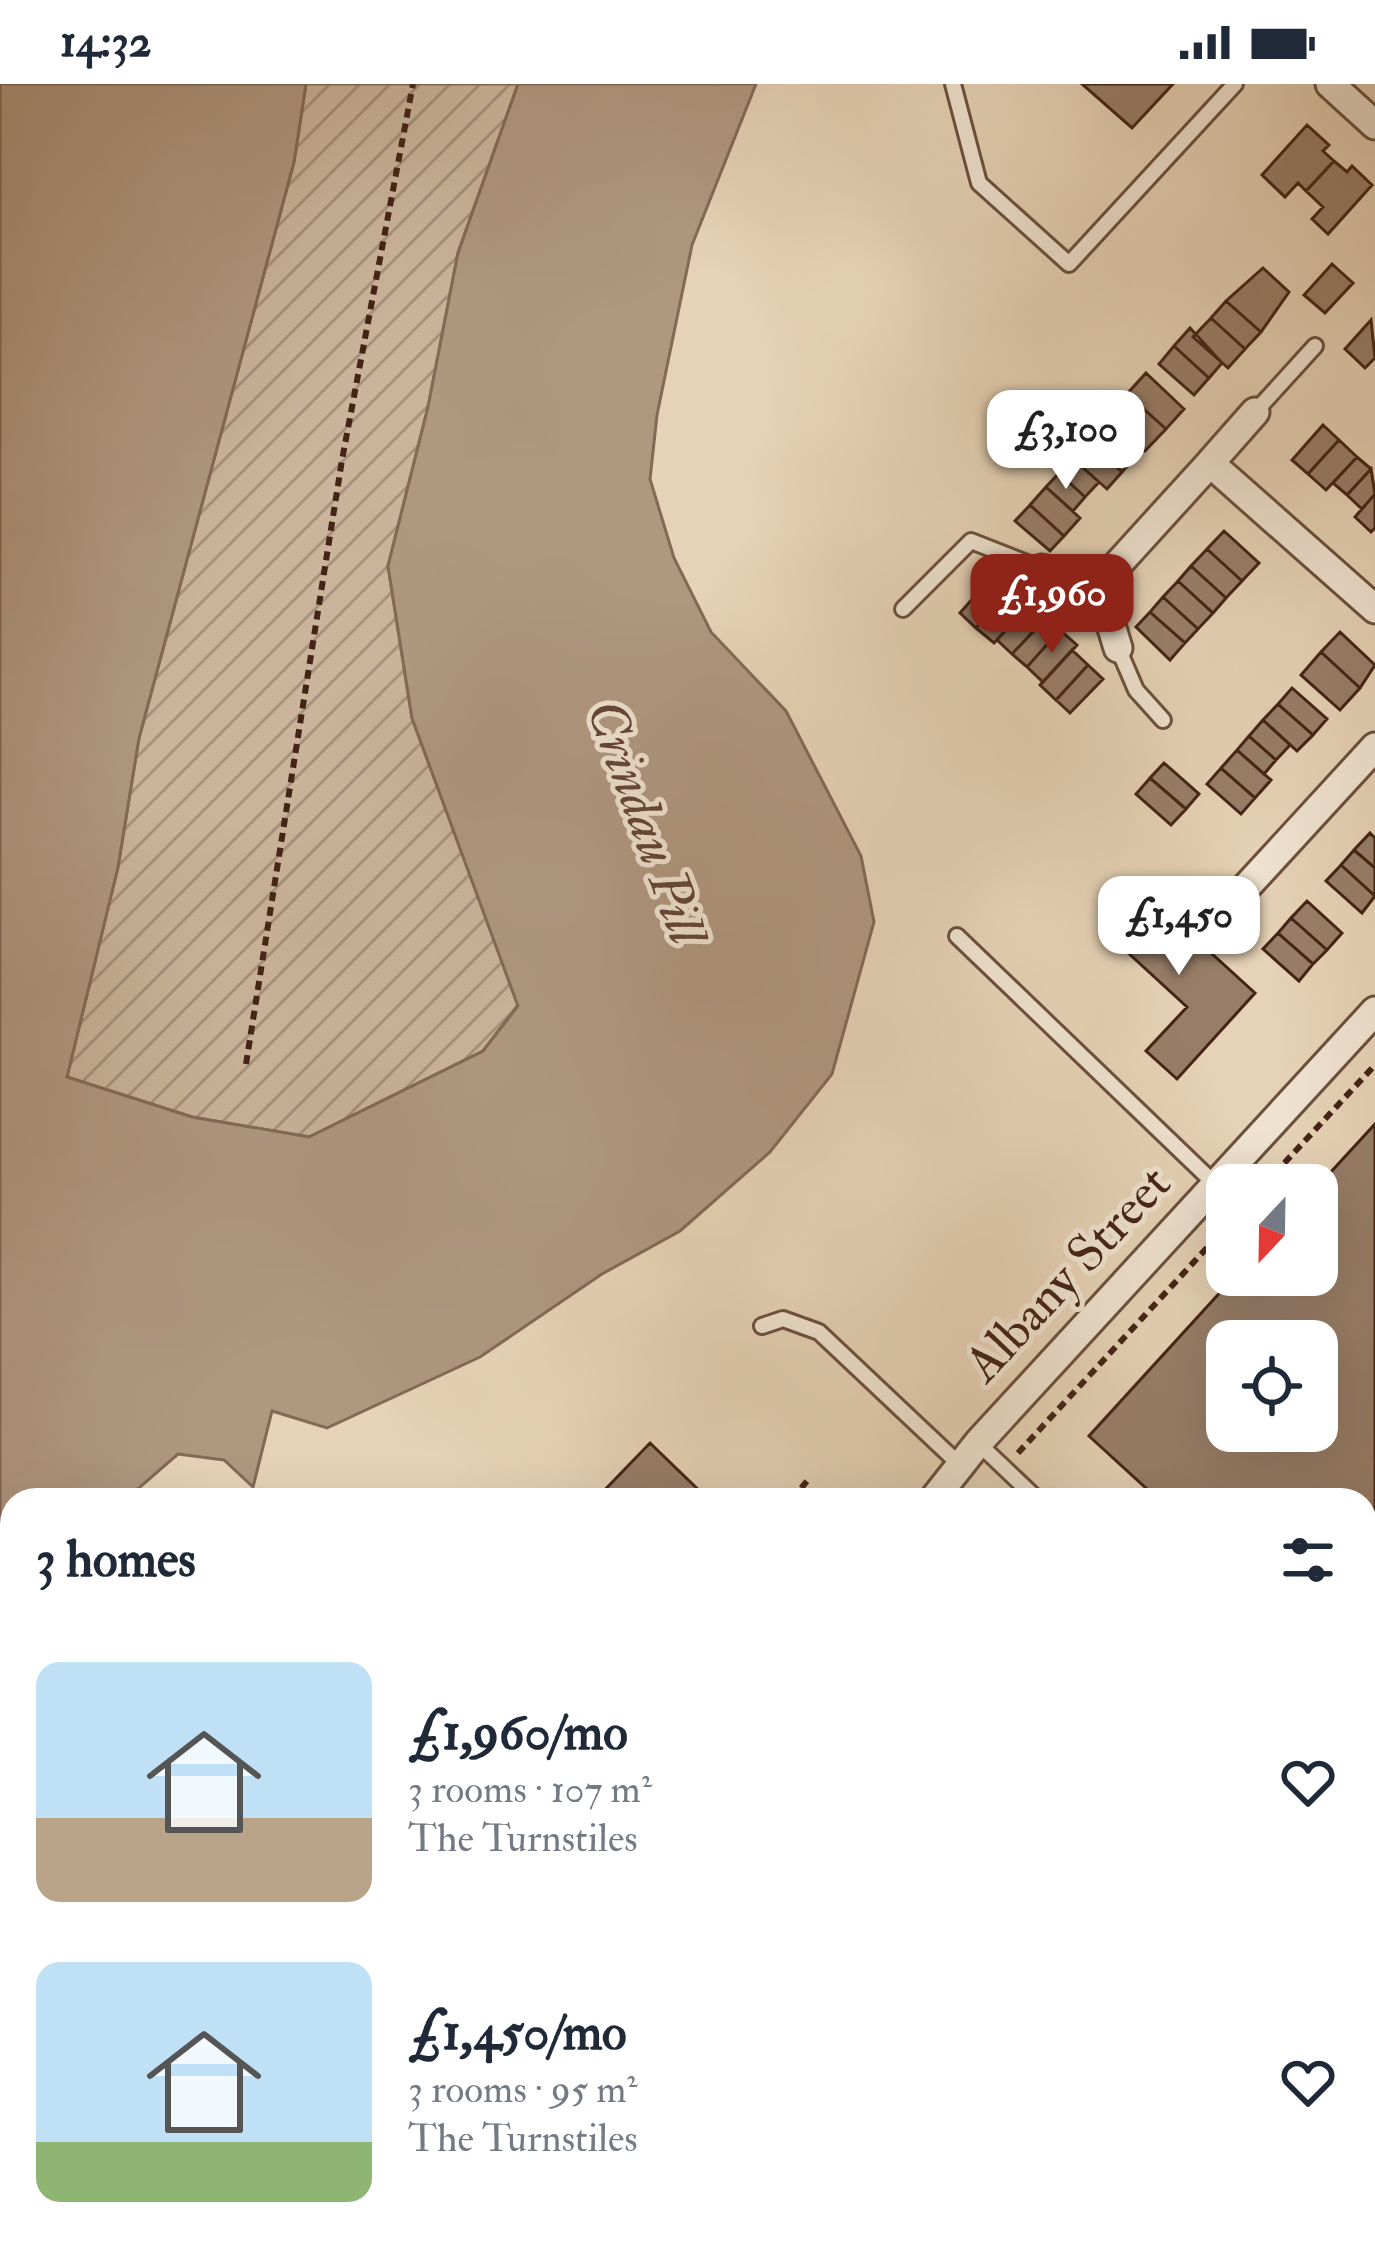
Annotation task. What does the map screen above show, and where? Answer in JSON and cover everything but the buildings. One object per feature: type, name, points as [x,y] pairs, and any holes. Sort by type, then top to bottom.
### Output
[{"type":"street","points":[[1330,84],[1375,125]]},
{"type":"street","points":[[1099,585],[1256,412]]},
{"type":"street","points":[[1210,463],[1375,609]]},
{"type":"street","points":[[1042,569],[1099,585]]},
{"type":"street","points":[[1099,585],[1118,648]]},
{"type":"street","points":[[1228,907],[1375,747]]},
{"type":"street","name":"Albany Street","points":[[1235,1164],[1375,1010]]},
{"type":"street","name":"Albany Street","points":[[943,1488],[978,1443],[1206,1196]]},
{"type":"lane","points":[[953,84],[979,183],[1069,264],[1235,84]]},
{"type":"lane","points":[[1256,412],[1315,346]]},
{"type":"lane","points":[[902,608],[971,541],[1042,569]]},
{"type":"lane","points":[[1118,648],[1136,690],[1163,720]]},
{"type":"lane","points":[[957,936],[1206,1175]]},
{"type":"lane","points":[[762,1326],[783,1319],[818,1332],[960,1466]]},
{"type":"lane","points":[[978,1443],[1026,1488]]},
{"type":"path","points":[[247,1064],[342,460],[413,84]]},
{"type":"path","points":[[1283,1164],[1375,1065]]},
{"type":"path","points":[[1004,1468],[1206,1249]]},
{"type":"path","points":[[801,1488],[807,1481]]},
{"type":"green space","points":[[306,84],[518,84],[458,253],[428,407],[388,566],[412,718],[518,1005],[483,1051],[309,1137],[192,1117],[67,1077],[118,867],[139,738],[294,162]]},
{"type":"water","name":"Crindau Pill","points":[[0,84],[306,84],[294,162],[139,738],[118,867],[67,1077],[192,1117],[309,1137],[483,1051],[518,1006],[412,718],[388,566],[428,407],[458,253],[518,84],[756,84],[692,245],[657,415],[650,479],[674,558],[711,632],[786,711],[861,856],[874,922],[832,1074],[770,1152],[680,1231],[602,1274],[480,1357],[327,1428],[272,1411],[253,1487],[224,1460],[178,1454],[139,1488],[0,1488]]}]
